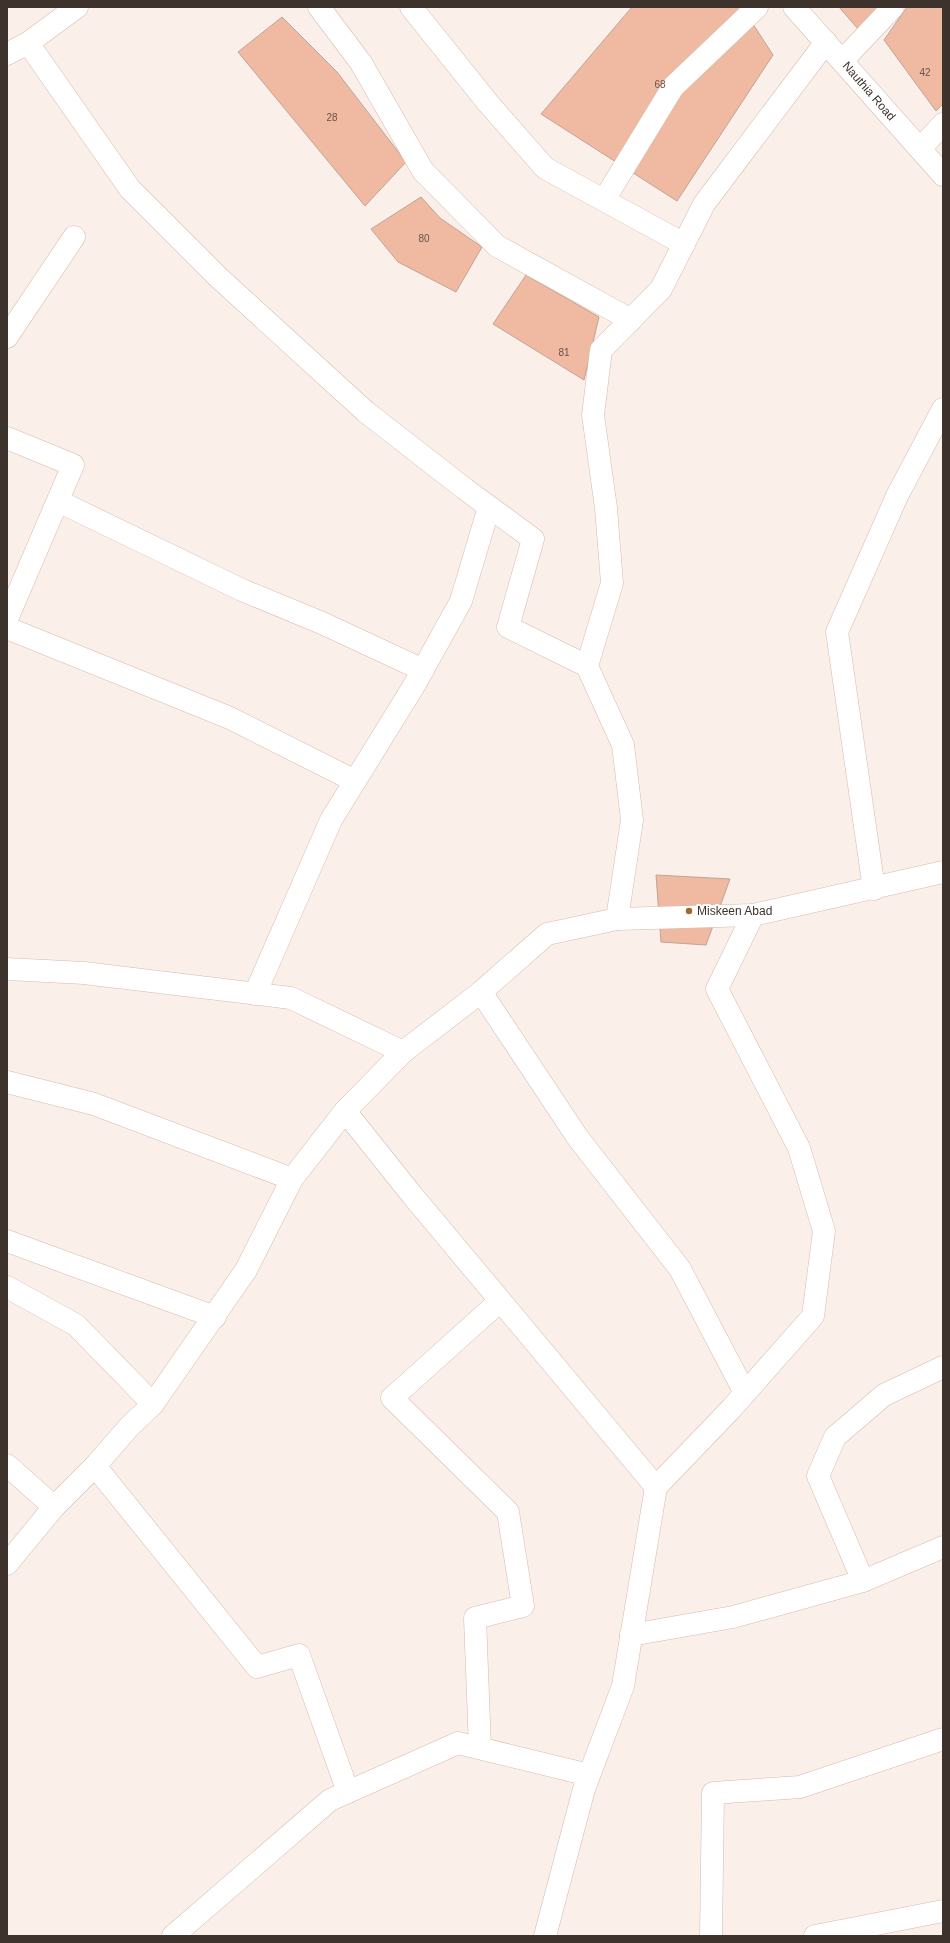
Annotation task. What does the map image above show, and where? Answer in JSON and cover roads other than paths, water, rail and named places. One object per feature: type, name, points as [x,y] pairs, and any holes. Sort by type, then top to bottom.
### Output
[{"type":"street","points":[[7,54],[28,43],[77,7]]},
{"type":"street","points":[[319,7],[361,63],[423,171],[492,241],[498,246],[631,320]]},
{"type":"street","points":[[411,7],[488,104],[545,168],[684,244]]},
{"type":"street","points":[[604,200],[673,87],[757,7]]},
{"type":"street","name":"Nauthia Road","points":[[794,7],[943,175]]},
{"type":"street","points":[[842,61],[893,7]]},
{"type":"street","points":[[586,666],[612,583],[606,508],[593,415],[602,350],[661,289],[704,204],[826,42]]},
{"type":"street","points":[[28,43],[130,189],[217,276],[366,412],[532,539],[508,627],[586,666],[623,745],[632,820],[617,919]]},
{"type":"street","points":[[920,149],[943,124]]},
{"type":"street","points":[[7,336],[74,237]]},
{"type":"street","points":[[874,888],[837,632],[897,496],[943,409]]},
{"type":"street","points":[[7,438],[74,465],[7,619]]},
{"type":"street","points":[[58,502],[242,590],[322,623],[423,670]]},
{"type":"street","points":[[255,994],[331,820],[423,670],[461,601],[489,507]]},
{"type":"street","points":[[7,628],[230,718],[355,781]]},
{"type":"street","points":[[7,1564],[54,1507],[95,1466],[129,1427],[153,1404],[215,1317],[246,1270],[292,1179],[345,1111],[403,1052],[481,992],[547,934],[617,919],[753,915],[943,872]]},
{"type":"street","points":[[545,1936],[584,1789],[623,1686],[656,1486],[745,1393],[813,1316],[824,1230],[799,1148],[717,989],[753,915]]},
{"type":"street","points":[[7,969],[84,973],[291,998],[403,1052]]},
{"type":"street","points":[[481,992],[578,1138],[680,1269],[745,1393]]},
{"type":"street","points":[[7,1082],[94,1104],[292,1179]]},
{"type":"street","points":[[345,1111],[500,1301],[656,1486]]},
{"type":"street","points":[[7,1241],[215,1317]]},
{"type":"street","points":[[7,1287],[76,1325],[153,1404]]},
{"type":"street","points":[[480,1748],[474,1618],[523,1606],[508,1512],[392,1398],[500,1301]]},
{"type":"street","points":[[863,1581],[818,1476],[835,1437],[884,1394],[943,1367]]},
{"type":"street","points":[[7,1465],[54,1507]]},
{"type":"street","points":[[95,1466],[257,1667],[299,1655],[348,1792]]},
{"type":"street","points":[[631,1635],[733,1617],[863,1581],[943,1547]]},
{"type":"street","points":[[711,1936],[713,1793],[800,1787],[943,1739]]},
{"type":"street","points":[[173,1936],[330,1800],[458,1743],[589,1775]]},
{"type":"street","points":[[815,1936],[902,1928],[943,1911]]},
{"type":"place","name":"Miskeen Abad","points":[[689,911]]}]
